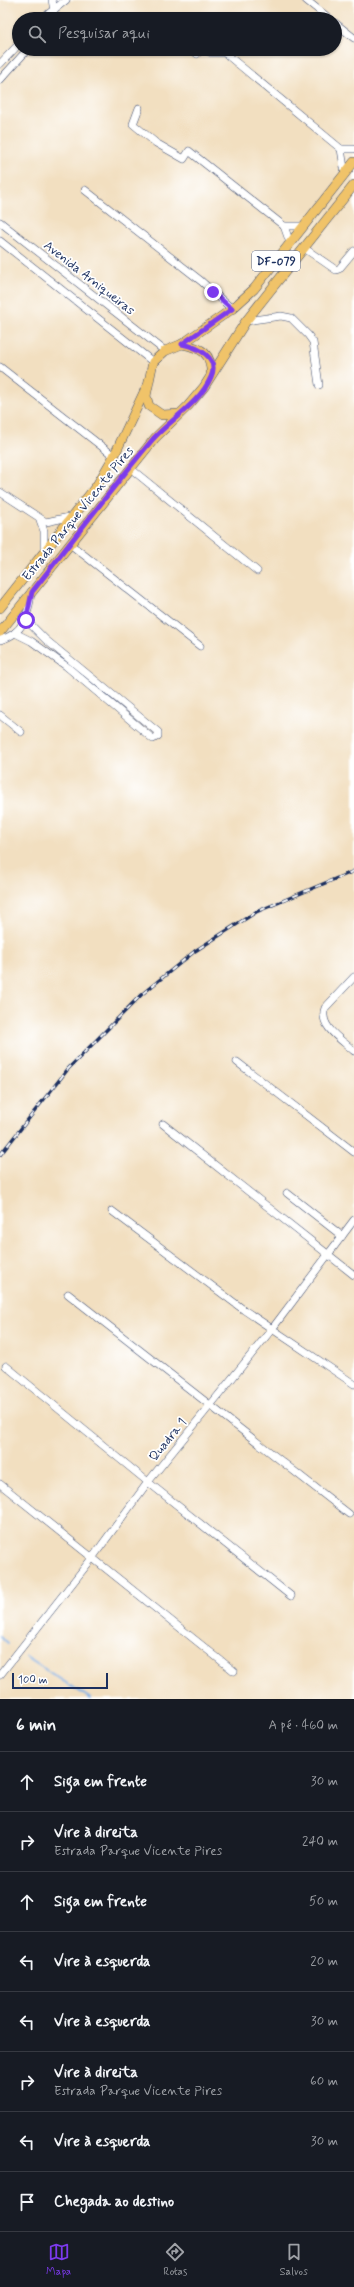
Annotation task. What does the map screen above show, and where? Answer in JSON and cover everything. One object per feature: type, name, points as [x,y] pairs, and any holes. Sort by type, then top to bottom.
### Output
[{"type":"main road","name":"DF-079","points":[[153,362],[165,351],[182,344],[232,309],[254,289],[302,226],[354,162]]},
{"type":"main road","name":"DF-079","points":[[179,414],[211,376],[246,321],[354,185]]},
{"type":"main road","points":[[182,344],[198,348],[209,357],[212,364],[211,376]]},
{"type":"main road","points":[[153,362],[147,385],[146,396],[149,406],[154,411],[162,415],[179,414]]},
{"type":"main road","name":"Estrada Parque Vicente Pires","points":[[0,608],[5,597],[74,516],[97,485],[114,456],[147,385]]},
{"type":"main road","name":"Estrada Parque Vicente Pires","points":[[0,632],[130,468],[155,438],[179,414]]},
{"type":"street","points":[[52,4],[66,0]]},
{"type":"street","points":[[306,0],[321,12]]},
{"type":"street","points":[[342,29],[354,38]]},
{"type":"street","points":[[0,64],[12,51]]},
{"type":"street","points":[[0,80],[22,56]]},
{"type":"street","points":[[227,56],[341,150],[345,174]]},
{"type":"street","points":[[139,108],[133,124],[156,143],[184,159],[190,151],[284,226],[290,243]]},
{"type":"street","points":[[341,150],[354,149]]},
{"type":"street","points":[[85,190],[201,281],[232,309]]},
{"type":"street","name":"Avenida Arniqueiras","points":[[0,222],[165,351]]},
{"type":"street","points":[[284,226],[302,226]]},
{"type":"street","name":"Avenida Arniqueiras","points":[[0,241],[153,362]]},
{"type":"street","points":[[304,248],[336,270],[339,269],[354,251]]},
{"type":"street","points":[[246,321],[281,316],[291,318],[308,335],[312,342],[319,385]]},
{"type":"street","points":[[0,367],[114,456]]},
{"type":"street","points":[[130,468],[257,571]]},
{"type":"street","points":[[0,492],[40,520],[52,521],[74,516]]},
{"type":"street","points":[[40,520],[44,531],[44,552]]},
{"type":"street","points":[[70,544],[200,646]]},
{"type":"street","points":[[0,640],[15,633],[26,620],[32,592]]},
{"type":"street","points":[[26,620],[68,664]]},
{"type":"street","points":[[15,633],[68,664],[158,732],[158,736],[153,739],[106,693]]},
{"type":"street","points":[[41,648],[46,640]]},
{"type":"street","points":[[0,715],[21,732]]},
{"type":"street","points":[[354,977],[325,1008],[323,1014],[326,1024],[330,1029],[354,1051]]},
{"type":"street","points":[[237,1062],[354,1152]]},
{"type":"street","points":[[163,1124],[354,1275]]},
{"type":"street","points":[[287,1193],[342,1236]]},
{"type":"street","points":[[112,1211],[272,1329],[354,1384]]},
{"type":"street","name":"Quadra 1","points":[[0,1675],[93,1557],[148,1482],[272,1329],[354,1220]]},
{"type":"street","points":[[68,1294],[209,1406],[349,1514]]},
{"type":"street","points":[[6,1366],[291,1596]]},
{"type":"street","points":[[0,1484],[234,1671]]},
{"type":"waterway","points":[[0,1636],[8,1643]]},
{"type":"waterway","points":[[26,1657],[91,1699]]},
{"type":"railway","points":[[0,1155],[68,1069],[141,995],[195,951],[256,912],[354,871]]},
{"type":"route","points":[[26,620],[32,592],[130,468],[155,438],[188,406],[211,376],[212,364],[209,357],[198,348],[182,344],[232,309],[213,292]]}]
